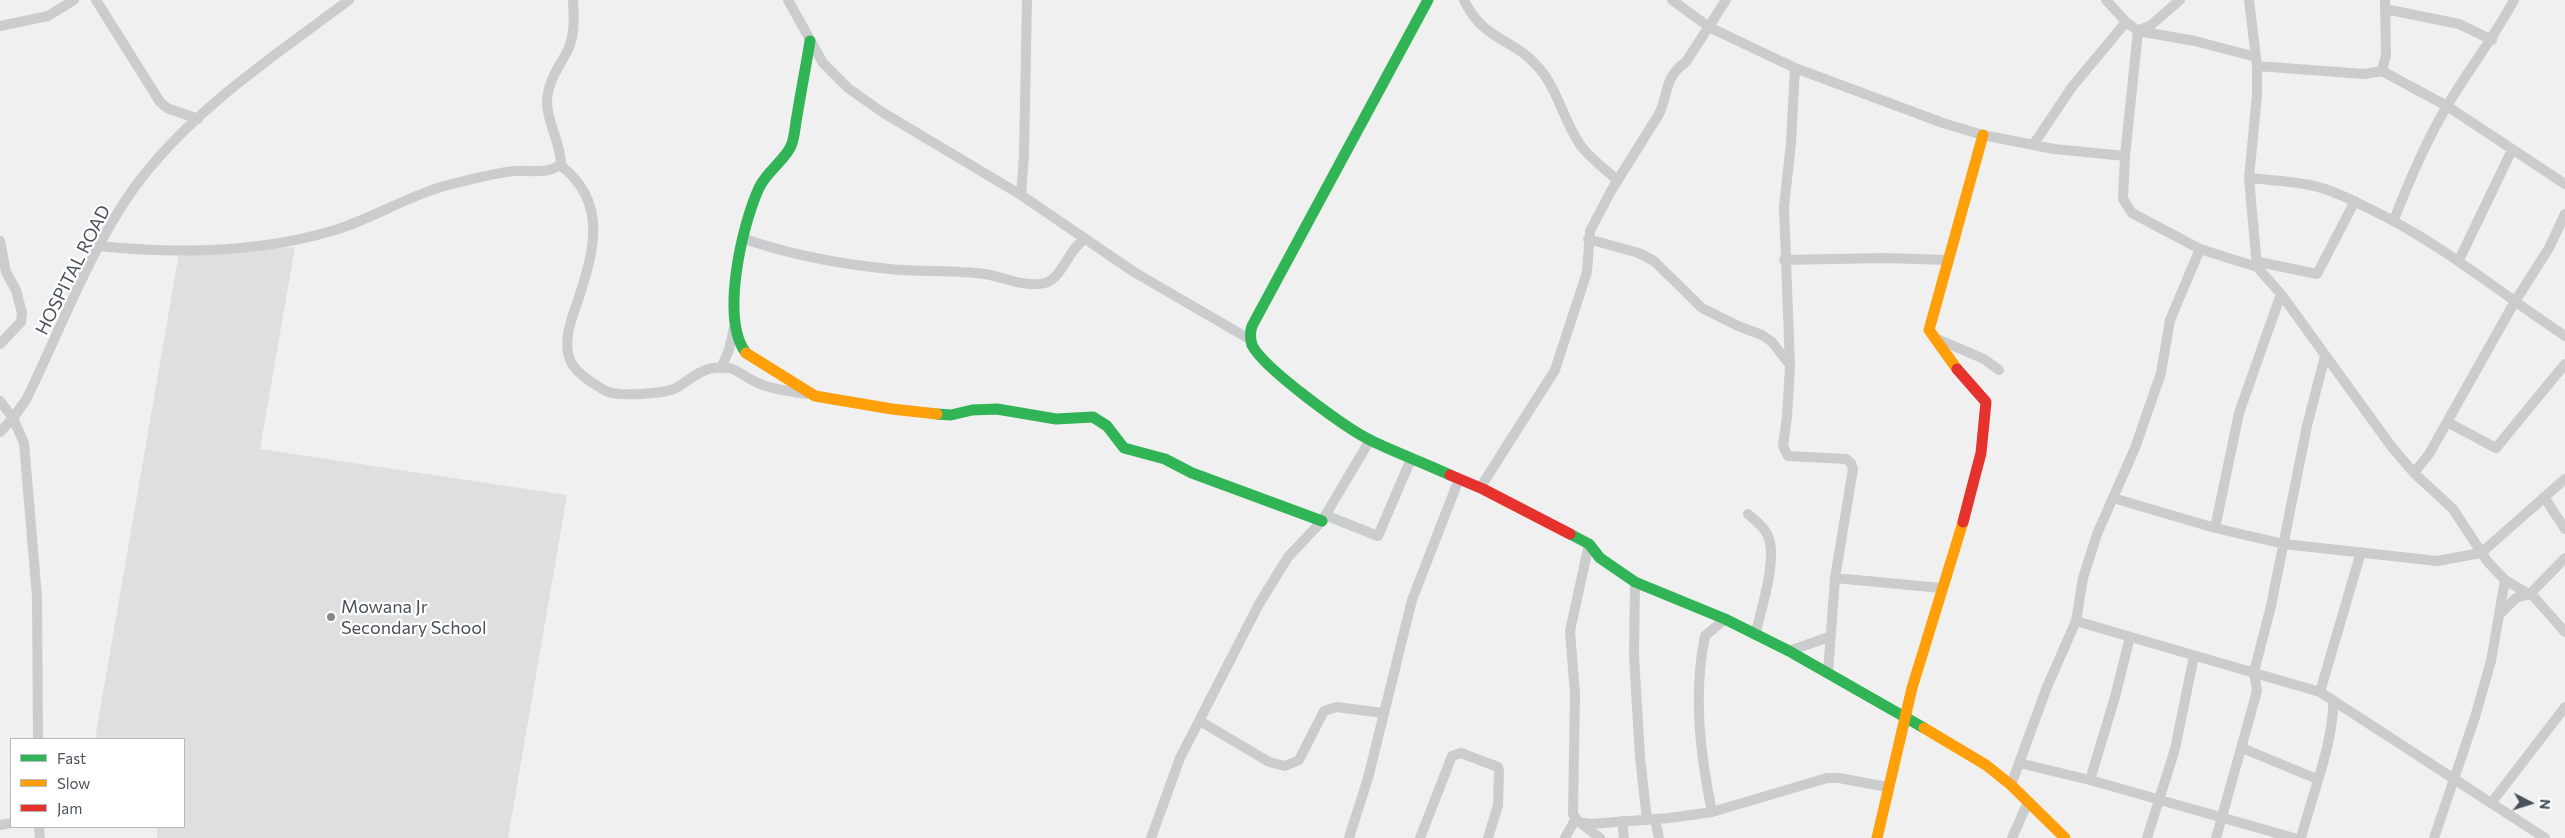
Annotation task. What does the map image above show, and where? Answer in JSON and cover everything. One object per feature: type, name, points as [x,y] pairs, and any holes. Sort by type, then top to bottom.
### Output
[{"type":"street","points":[[0,26],[48,16],[74,0]]},
{"type":"street","points":[[96,0],[160,102],[167,108],[198,119]]},
{"type":"street","name":"HOSPITAL ROAD","points":[[0,432],[14,418],[34,384],[99,246],[134,188],[162,155],[198,119],[243,79],[349,0]]},
{"type":"street","points":[[560,165],[561,154],[548,117],[548,98],[554,71],[568,48],[574,16],[573,0]]},
{"type":"street","points":[[788,0],[824,63],[855,93],[897,121],[1021,195],[1134,272],[1251,340]]},
{"type":"street","points":[[1021,195],[1024,155],[1027,0]]},
{"type":"street","points":[[1428,0],[1252,326],[1251,340],[1255,352],[1278,374],[1370,440],[1480,488],[1589,544],[1600,558],[1635,582],[1724,619],[1790,651],[1986,765],[2010,784],[2065,838]]},
{"type":"street","points":[[1464,0],[1470,14],[1482,28],[1520,50],[1540,69],[1581,145],[1617,180]]},
{"type":"street","points":[[1672,0],[1709,26],[1795,68],[1943,123],[1984,135],[2033,145],[2125,156]]},
{"type":"street","points":[[1480,488],[1555,370],[1588,272],[1588,239],[1597,216],[1617,180],[1659,114],[1665,100],[1670,78],[1676,69],[1686,62],[1726,0]]},
{"type":"street","points":[[2106,0],[2126,22],[2138,31],[2195,41],[2256,62],[2364,74],[2382,71],[2447,106],[2565,184]]},
{"type":"street","points":[[2138,31],[2151,25],[2180,0]]},
{"type":"street","points":[[2249,0],[2256,62],[2257,95],[2249,178],[2258,265],[2414,473],[2453,509],[2481,553],[2505,580],[2530,594],[2565,632]]},
{"type":"street","points":[[2394,220],[2416,163],[2447,106],[2492,40],[2514,0]]},
{"type":"street","points":[[2382,71],[2386,55],[2385,4],[2459,24],[2492,40]]},
{"type":"street","points":[[2033,145],[2072,87],[2126,22]]},
{"type":"street","points":[[2138,31],[2125,156],[2123,199],[2132,213],[2200,250],[2258,265],[2317,274],[2355,201]]},
{"type":"street","points":[[810,41],[791,147],[770,170],[759,187],[742,238],[736,270],[735,322],[738,342],[748,356],[815,396]]},
{"type":"street","points":[[1795,68],[1791,143],[1784,207],[1784,260],[1790,366],[1784,452],[1788,456],[1846,459],[1851,463],[1853,469],[1835,578],[1829,637],[1828,673]]},
{"type":"street","points":[[1877,838],[1904,717],[1971,492],[1985,429],[1986,402],[1932,337],[1929,330],[1929,322],[1984,135]]},
{"type":"street","points":[[2459,260],[2512,150]]},
{"type":"street","points":[[99,246],[149,251],[196,250],[296,240],[337,229],[446,186],[513,171],[551,170],[560,165]]},
{"type":"street","points":[[560,165],[575,177],[590,206],[595,223],[592,247],[569,327],[568,351],[574,368],[606,391],[616,395],[627,396],[674,389],[701,372],[721,368],[740,371],[758,383],[815,396],[892,409],[951,415],[997,409],[1056,419],[1093,417],[1107,426],[1124,448],[1165,459],[1192,472],[1378,536],[1411,459]]},
{"type":"street","points":[[2249,178],[2310,185],[2355,201],[2394,220],[2459,260],[2514,303],[2565,336]]},
{"type":"street","points":[[2414,473],[2429,454],[2514,303],[2549,248],[2565,214]]},
{"type":"street","points":[[742,238],[784,252],[846,264],[892,270],[986,274],[1028,284],[1046,283],[1054,278],[1072,249],[1085,239]]},
{"type":"street","points":[[1588,239],[1639,253],[1654,260],[1702,308],[1738,326],[1762,335],[1772,342],[1790,366]]},
{"type":"street","points":[[0,241],[6,272],[16,290],[22,313],[21,322],[16,330],[0,344]]},
{"type":"street","points":[[2010,784],[2047,687],[2076,621],[2083,578],[2097,534],[2134,448],[2161,373],[2170,320],[2200,250]]},
{"type":"street","points":[[1784,260],[1885,258],[1947,260]]},
{"type":"street","points":[[2215,528],[2239,413],[2281,294]]},
{"type":"street","points":[[721,368],[729,350],[735,322]]},
{"type":"street","points":[[1772,342],[1788,334]]},
{"type":"street","points":[[1932,337],[1984,359],[1999,370]]},
{"type":"street","points":[[2216,838],[2256,691],[2254,672],[2284,544],[2307,426],[2325,356]]},
{"type":"street","points":[[2447,422],[2496,448],[2565,364]]},
{"type":"street","points":[[0,402],[14,418],[24,443],[37,597],[38,738]]},
{"type":"street","points":[[1151,838],[1180,758],[1200,721],[1229,659],[1288,557],[1323,518],[1370,440]]},
{"type":"street","points":[[2113,498],[2215,528],[2284,544],[2437,561],[2481,553],[2565,478]]},
{"type":"street","points":[[1350,838],[1412,600],[1459,479]]},
{"type":"street","points":[[2544,497],[2565,529]]},
{"type":"street","points":[[1748,514],[1766,532],[1771,552],[1763,602],[1755,635]]},
{"type":"street","points":[[1589,544],[1570,631],[1575,694],[1573,804],[1579,822],[1600,838]]},
{"type":"street","points":[[2320,692],[2361,552]]},
{"type":"street","points":[[2499,616],[2516,598],[2530,594],[2565,558]]},
{"type":"street","points":[[1835,578],[1941,588]]},
{"type":"street","points":[[2434,838],[2476,717],[2491,661],[2505,580]]},
{"type":"street","points":[[1635,582],[1636,676],[1642,771],[1651,819],[1659,838]]},
{"type":"street","points":[[1712,812],[1702,752],[1698,683],[1704,636],[1724,619]]},
{"type":"street","points":[[2076,621],[2320,692],[2545,838]]},
{"type":"street","points":[[1790,651],[1829,637]]},
{"type":"street","points":[[2090,780],[2115,697],[2130,637]]},
{"type":"street","points":[[2147,838],[2175,749],[2194,656]]},
{"type":"street","points":[[2301,838],[2334,716],[2333,700]]},
{"type":"street","points":[[1200,721],[1270,762],[1285,766],[1299,760],[1324,711],[1336,707],[1384,713]]},
{"type":"street","points":[[2492,802],[2565,708]]},
{"type":"street","points":[[2242,748],[2317,779]]},
{"type":"street","points":[[1420,838],[1452,756],[1461,753],[1498,767],[1499,770],[1498,805],[1488,838]]},
{"type":"street","points":[[2019,763],[2159,798],[2294,838]]},
{"type":"street","points":[[1565,838],[1579,822],[1651,819],[1712,812],[1827,778],[1839,778],[1887,787]]},
{"type":"street","points":[[2012,838],[2028,802]]},
{"type":"street","points":[[1622,821],[1624,838]]},
{"type":"shaded area","name":"Mowana Jr Secondary School","points":[[295,247],[260,449],[567,495],[508,838],[157,838],[157,828],[185,828],[185,738],[95,738],[179,253]]},
{"type":"traffic: fast","points":[[1428,0],[1252,326],[1251,337],[1252,345],[1272,368],[1344,424],[1372,441],[1450,475]]},
{"type":"traffic: fast","points":[[746,353],[738,338],[735,318],[736,272],[752,204],[762,182],[788,151],[792,142],[810,41]]},
{"type":"traffic: fast","points":[[937,414],[951,415],[972,410],[997,409],[1056,419],[1093,417],[1107,426],[1124,448],[1165,459],[1192,473],[1322,521]]},
{"type":"traffic: fast","points":[[1570,534],[1589,544],[1600,558],[1635,582],[1725,619],[1789,651],[1924,728]]},
{"type":"traffic: slow","points":[[1957,369],[1929,330],[1983,135]]},
{"type":"traffic: slow","points":[[746,353],[815,396],[892,409],[937,414]]},
{"type":"traffic: slow","points":[[1877,838],[1912,688],[1963,522]]},
{"type":"traffic: slow","points":[[1924,728],[1986,765],[2011,785],[2065,838]]},
{"type":"traffic: jam","points":[[1957,369],[1986,402],[1981,453],[1963,522]]},
{"type":"traffic: jam","points":[[1450,475],[1483,489],[1570,534]]},
{"type":"place","name":"Mowana Jr Secondary School","points":[[331,617]]}]
